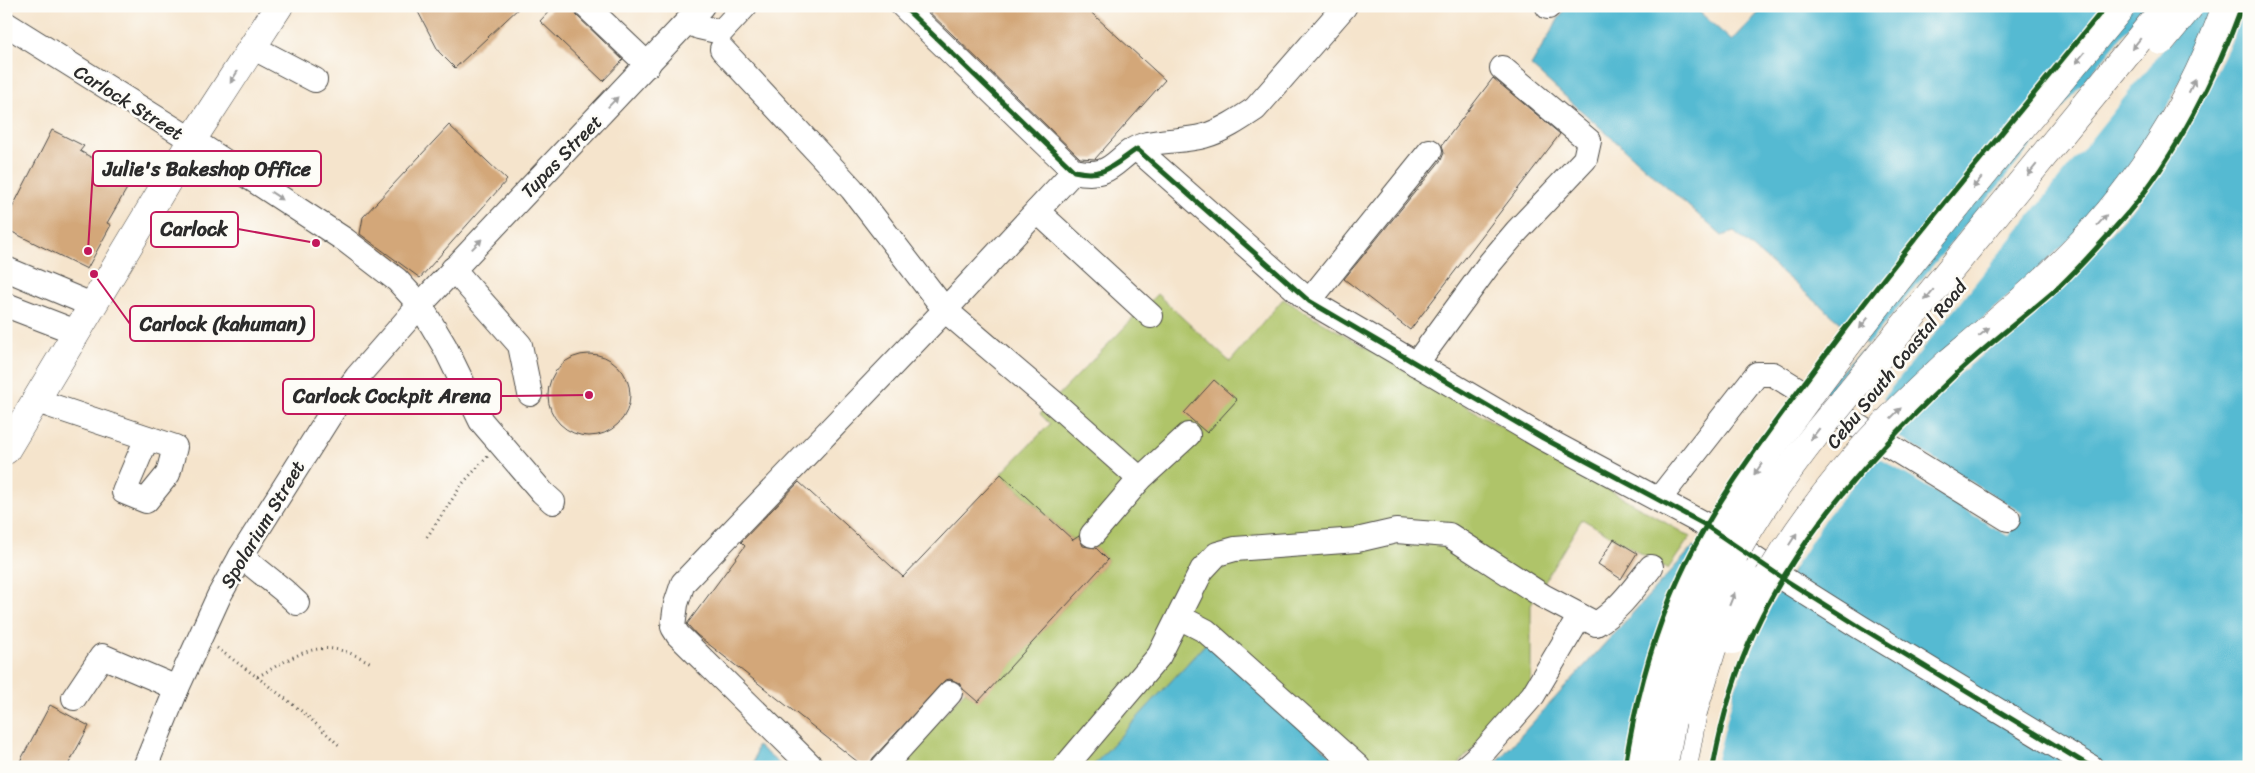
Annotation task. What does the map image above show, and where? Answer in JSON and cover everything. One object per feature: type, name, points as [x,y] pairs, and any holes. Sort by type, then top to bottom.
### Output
[{"type":"main road","points":[[8,442],[192,140],[279,6]]},
{"type":"main road","points":[[1639,767],[1652,701],[1668,644],[1683,603],[1698,568],[1742,492],[1845,347],[2122,6]]},
{"type":"main road","name":"Cebu South Coastal Road","points":[[1663,767],[1675,708],[1694,639],[1722,576],[1766,499],[1825,422],[2166,6]]},
{"type":"main road","name":"Cebu South Coastal Road","points":[[1683,767],[1692,718],[1712,649],[1737,587],[1780,513],[1839,433],[2190,6]]},
{"type":"main road","points":[[1692,718],[1768,575],[1808,516],[1840,475],[1892,417],[1947,364],[2019,303],[2073,253],[2140,172],[2179,112],[2217,34],[2226,6]]},
{"type":"street","points":[[586,6],[648,65]]},
{"type":"street","points":[[695,14],[699,27],[721,32],[745,6]]},
{"type":"street","points":[[903,6],[1074,172],[1090,175],[1103,172],[1146,144],[1205,136],[1239,120],[1255,108],[1345,6]]},
{"type":"street","name":"Tupas Street","points":[[420,305],[695,14]]},
{"type":"street","name":"Carlock Street","points":[[7,25],[192,140],[345,240],[397,280],[420,305],[445,346],[481,421],[542,492],[553,502]]},
{"type":"street","points":[[252,47],[315,80]]},
{"type":"street","points":[[722,49],[852,189],[945,310],[1061,408],[1140,480]]},
{"type":"street","points":[[1416,364],[1490,263],[1517,231],[1585,159],[1590,141],[1502,68]]},
{"type":"street","points":[[1137,149],[1309,302],[1543,438],[1702,523],[1787,581],[1860,627],[2091,767]]},
{"type":"street","points":[[1309,302],[1430,151]]},
{"type":"street","points":[[812,767],[678,635],[673,627],[676,604],[682,583],[945,310],[1074,172]]},
{"type":"street","points":[[1037,211],[1152,316]]},
{"type":"street","points":[[6,269],[92,305]]},
{"type":"street","points":[[453,269],[520,345],[530,394]]},
{"type":"street","points":[[6,305],[76,332]]},
{"type":"street","name":"Spolarium Street","points":[[145,767],[201,635],[241,556],[335,407],[357,377],[420,305]]},
{"type":"street","points":[[1659,499],[1757,374],[1774,374],[2008,519]]},
{"type":"street","points":[[35,400],[147,438]]},
{"type":"street","points":[[1092,534],[1140,480],[1188,435]]},
{"type":"street","points":[[1065,767],[1159,656],[1202,570],[1217,554],[1235,549],[1357,540],[1396,531],[1449,535],[1543,596],[1596,624],[1605,618],[1637,585],[1651,567]]},
{"type":"street","points":[[241,556],[297,603]]},
{"type":"street","points":[[1466,767],[1485,750],[1533,695],[1580,616]]},
{"type":"street","points":[[1179,617],[1206,631],[1358,767]]},
{"type":"street","points":[[74,698],[102,656],[177,688]]},
{"type":"street","points":[[883,767],[950,693]]},
{"type":"path","points":[[1960,370],[2061,284],[2128,212],[2152,182],[2186,125],[2231,37]]},
{"type":"path","points":[[427,537],[463,483],[500,444]]},
{"type":"path","points":[[201,635],[304,713],[341,747]]},
{"type":"path","points":[[257,677],[304,651],[327,648],[352,652],[371,663]]},
{"type":"path","points":[[1713,767],[1733,688],[1744,657]]},
{"type":"green space","points":[[1157,294],[1230,362],[1283,299],[1690,537],[1668,569],[1582,519],[1531,604],[1531,684],[1456,767],[1364,767],[1210,639],[1092,767],[896,767],[965,691],[978,701],[1108,560],[1082,535],[1073,540],[1001,474],[1050,424],[1040,414]]},
{"type":"water","points":[[1566,6],[1644,6],[1651,9],[1694,7],[1732,41],[1765,6],[2249,6],[2249,767],[1492,767],[1694,546],[1779,595],[1794,569],[1717,520],[1801,414],[1879,458],[1896,436],[1823,390],[1867,345],[1734,232],[1722,236],[1531,66]]},
{"type":"water","points":[[1210,639],[1343,767],[1092,767]]},
{"type":"water","points":[[757,745],[783,767],[753,767]]},
{"type":"pier","points":[[2147,6],[2198,6],[1883,398],[1889,404],[2073,237],[2129,167],[2167,109],[2215,6],[2244,6],[2233,38],[2194,115],[2153,183],[2129,213],[2062,285],[1955,378],[1897,436],[2022,513],[2008,536],[1879,458],[1884,450],[1828,515],[1773,601],[1735,688],[1715,767],[1652,767],[1716,556],[1778,592],[1790,570],[1730,531],[1808,416],[1879,454],[1893,437],[1826,395]]},
{"type":"building","points":[[415,6],[521,6],[455,68],[439,52]]},
{"type":"building","points":[[554,6],[573,6],[577,16],[623,60],[603,81],[540,21]]},
{"type":"building","points":[[923,6],[1084,6],[1165,80],[1095,159],[1080,158]]},
{"type":"building","points":[[1493,78],[1560,134],[1410,330],[1344,279],[1441,160],[1444,153],[1442,145]]},
{"type":"building","points":[[449,125],[507,180],[420,278],[360,234],[363,217]]},
{"type":"building","points":[[52,130],[84,146],[80,151],[115,171],[112,175],[129,185],[107,223],[111,225],[87,269],[6,229],[6,220]]},
{"type":"building","points":[[589,354],[605,357],[618,366],[627,379],[630,395],[627,411],[618,424],[605,433],[589,436],[573,433],[560,424],[551,411],[548,395],[551,379],[560,366],[573,357]]},
{"type":"building","points":[[1214,380],[1237,400],[1207,433],[1184,413]]},
{"type":"building","points":[[1001,474],[1073,540],[1079,536],[1083,546],[1096,548],[1108,560],[978,702],[959,683],[950,679],[945,680],[873,758],[870,764],[863,766],[697,635],[687,624],[745,546],[741,542],[799,482],[903,577]]},
{"type":"building","points":[[1614,539],[1637,553],[1621,579],[1598,564]]},
{"type":"building","points":[[50,705],[89,726],[67,767],[17,767]]},
{"type":"cycle path","points":[[903,6],[1074,171],[1094,173],[1108,169],[1137,149],[1309,301],[1543,438],[1702,523],[1787,581],[1860,627],[2091,767]]},
{"type":"cycle path","points":[[1625,767],[1643,682],[1662,619],[1683,569],[1714,512],[1750,457],[1880,283],[2106,6]]},
{"type":"cycle path","points":[[1713,767],[1729,698],[1749,644],[1770,601],[1794,560],[1852,482],[1918,411],[1965,366],[2060,286],[2128,213],[2162,167],[2193,114],[2220,60],[2242,6]]},
{"type":"place","name":"Carlock","points":[[316,243]]},
{"type":"place","name":"Julie's Bakeshop Office","points":[[88,251]]},
{"type":"place","name":"Carlock (kahuman)","points":[[94,274]]},
{"type":"place","name":"Carlock Cockpit Arena","points":[[589,395]]}]
